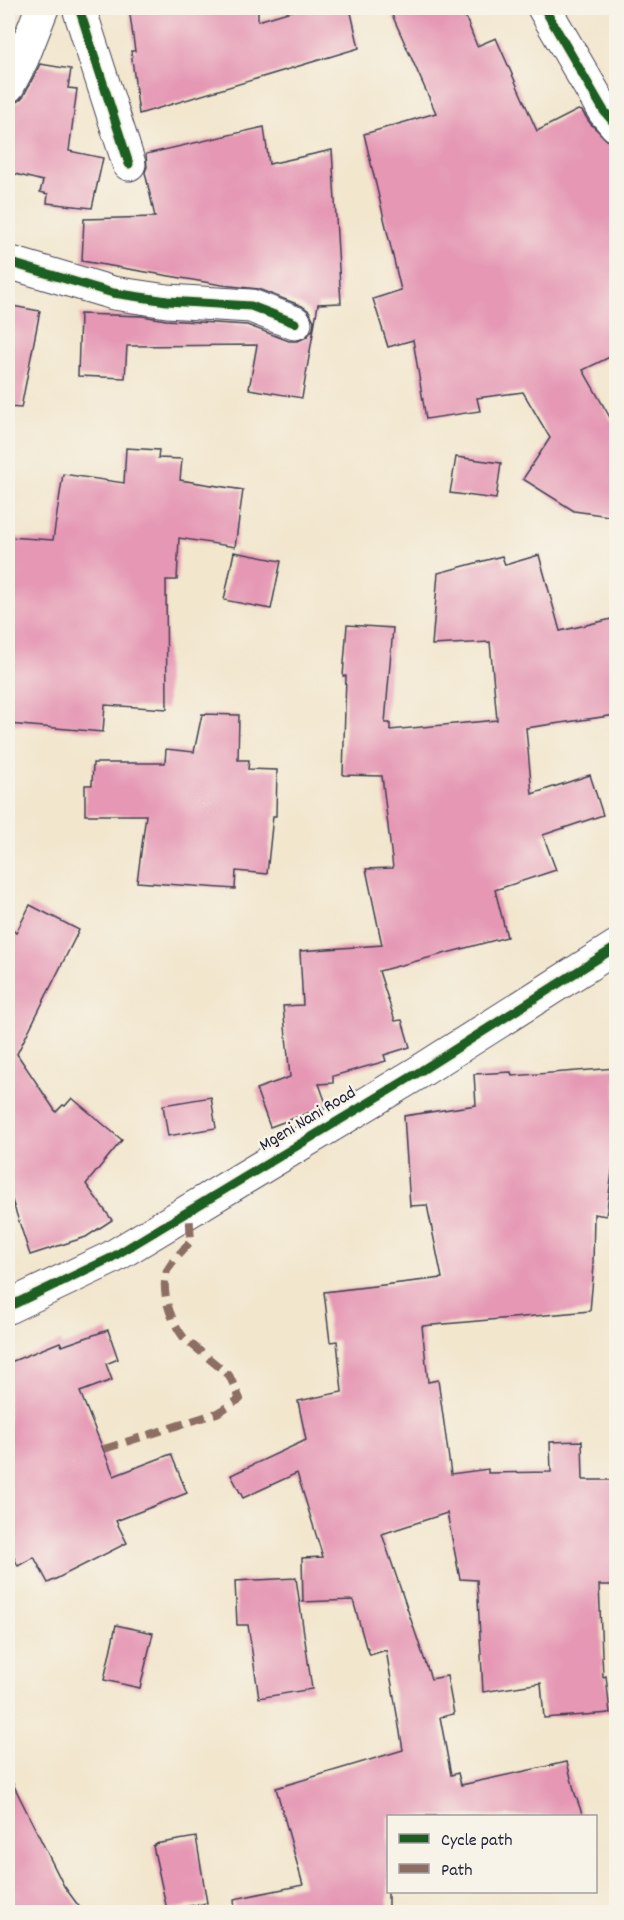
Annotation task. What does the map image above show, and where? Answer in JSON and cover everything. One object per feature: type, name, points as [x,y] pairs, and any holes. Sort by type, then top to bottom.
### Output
[{"type":"street","points":[[8,86],[22,59],[42,8]]},
{"type":"street","points":[[79,8],[129,164]]},
{"type":"street","points":[[544,8],[604,111],[616,125]]},
{"type":"street","points":[[8,262],[113,293],[166,301],[251,306],[295,322]]},
{"type":"street","name":"Mgeni Nani Road","points":[[8,1307],[111,1258],[416,1074],[616,947]]},
{"type":"building","points":[[129,8],[258,8],[258,21],[301,8],[350,8],[359,48],[139,114],[131,51],[135,51]]},
{"type":"building","points":[[389,8],[462,8],[477,46],[496,38],[537,131],[578,110],[582,111],[590,123],[608,141],[616,166],[616,354],[583,370],[616,428],[616,517],[574,511],[523,479],[550,438],[523,392],[477,398],[480,411],[426,419],[413,340],[388,347],[373,299],[401,290],[364,134],[436,113]]},
{"type":"building","points":[[40,64],[71,69],[68,88],[77,89],[69,151],[103,158],[92,208],[47,203],[48,194],[40,192],[43,181],[11,173],[12,169],[8,168],[8,126],[11,104],[19,101],[24,95]]},
{"type":"building","points":[[264,127],[269,164],[332,150],[341,303],[318,304],[302,398],[249,389],[257,345],[127,346],[125,378],[78,376],[80,314],[142,316],[166,320],[247,325],[289,341],[298,341],[307,337],[313,329],[314,321],[309,311],[302,306],[258,289],[82,261],[84,219],[155,217],[145,172],[146,154]]},
{"type":"building","points":[[12,306],[40,311],[21,408],[8,407],[8,329]]},
{"type":"building","points":[[126,448],[159,450],[158,458],[182,459],[180,480],[243,490],[235,547],[179,538],[177,580],[166,580],[167,709],[105,705],[103,732],[8,724],[8,537],[53,540],[63,474],[124,483]]},
{"type":"building","points":[[456,457],[501,463],[496,499],[450,493]]},
{"type":"building","points":[[234,552],[281,561],[271,609],[224,600]]},
{"type":"building","points":[[539,555],[560,631],[616,618],[616,715],[526,728],[532,794],[590,775],[603,815],[543,835],[556,870],[495,890],[507,937],[379,971],[395,1021],[402,1020],[410,1047],[384,1055],[386,1061],[333,1076],[333,1083],[319,1084],[327,1106],[270,1127],[256,1089],[290,1077],[283,1006],[303,1005],[300,951],[382,945],[366,869],[393,868],[382,776],[343,775],[346,676],[343,676],[347,625],[393,628],[385,723],[390,723],[390,730],[497,720],[490,642],[432,645],[438,573],[502,556],[505,565]]},
{"type":"building","points":[[202,714],[239,715],[238,760],[249,760],[248,769],[277,770],[276,816],[273,816],[267,874],[236,871],[235,889],[137,882],[146,815],[85,815],[85,785],[92,785],[93,763],[165,763],[166,749],[194,752]]},
{"type":"building","points":[[30,905],[79,930],[17,1054],[56,1112],[72,1098],[122,1140],[86,1184],[112,1220],[86,1237],[30,1255],[8,1188],[8,926],[16,933]]},
{"type":"building","points":[[616,1068],[616,1143],[606,1216],[594,1214],[594,1266],[590,1311],[422,1326],[428,1382],[438,1380],[451,1474],[488,1469],[488,1473],[551,1472],[550,1442],[582,1441],[583,1480],[616,1480],[616,1585],[599,1585],[603,1677],[606,1676],[610,1713],[544,1718],[541,1683],[483,1692],[477,1580],[460,1579],[447,1513],[382,1534],[431,1679],[447,1676],[454,1714],[440,1717],[451,1775],[458,1773],[461,1785],[567,1762],[583,1815],[387,1815],[388,1912],[235,1912],[234,1899],[303,1885],[276,1788],[403,1750],[386,1650],[370,1655],[353,1600],[303,1602],[302,1558],[323,1557],[297,1473],[243,1498],[231,1475],[306,1440],[298,1401],[342,1392],[337,1341],[330,1342],[324,1292],[442,1278],[427,1205],[410,1206],[404,1116],[476,1105],[474,1074],[511,1072],[512,1076]]},
{"type":"building","points":[[211,1097],[216,1128],[168,1136],[163,1105]]},
{"type":"building","points":[[108,1330],[118,1359],[106,1364],[112,1380],[80,1392],[114,1476],[171,1454],[187,1493],[116,1521],[127,1543],[48,1583],[34,1557],[18,1566],[8,1545],[8,1363],[60,1342],[62,1346]]},
{"type":"building","points":[[296,1578],[312,1689],[259,1698],[248,1625],[237,1625],[235,1581]]},
{"type":"building","points":[[116,1625],[153,1633],[140,1688],[104,1680]]},
{"type":"building","points":[[8,1774],[64,1886],[83,1912],[8,1912]]},
{"type":"building","points":[[196,1837],[207,1903],[167,1910],[153,1846]]},
{"type":"marked path","points":[[104,1449],[217,1413],[240,1399],[229,1375],[184,1338],[168,1306],[165,1279],[167,1271],[191,1241],[189,1211]]},
{"type":"cycle path","points":[[79,8],[129,164]]},
{"type":"cycle path","points":[[544,8],[604,111],[616,125]]},
{"type":"cycle path","points":[[8,262],[113,293],[167,301],[251,306],[295,323]]},
{"type":"cycle path","points":[[8,1307],[111,1258],[416,1074],[616,947]]}]
